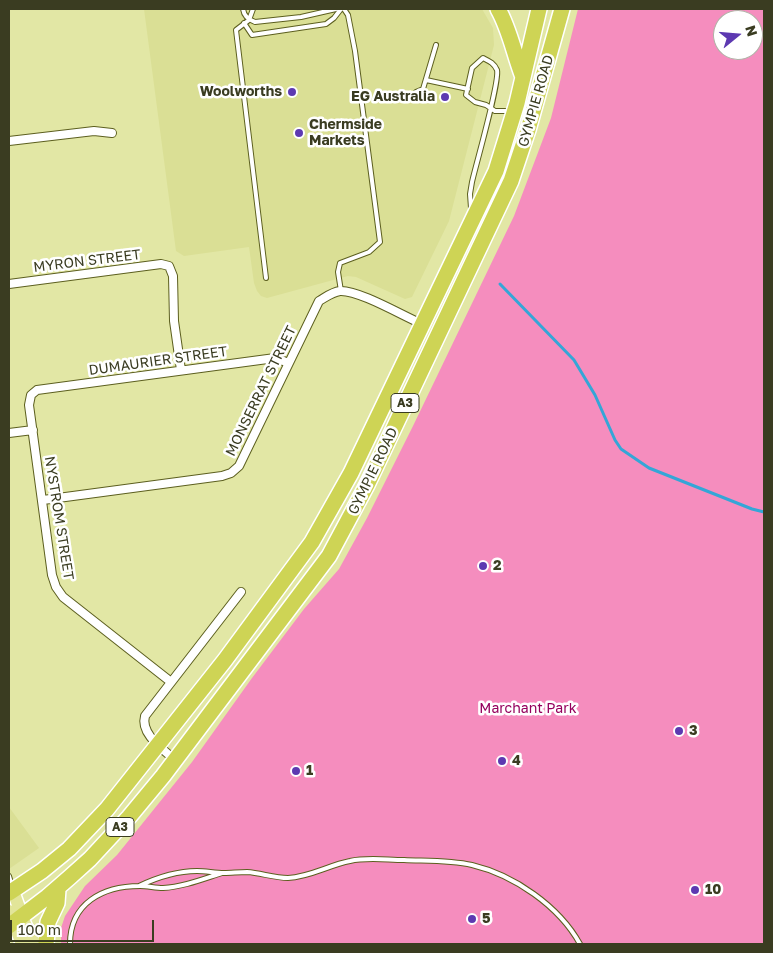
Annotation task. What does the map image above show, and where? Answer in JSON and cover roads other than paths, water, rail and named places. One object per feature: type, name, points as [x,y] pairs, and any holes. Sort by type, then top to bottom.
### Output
[{"type":"highway","points":[[498,9],[507,26],[515,56],[523,76]]},
{"type":"highway","name":"GYMPIE ROAD","points":[[10,887],[42,871],[77,841],[107,809],[225,660],[312,542],[351,473],[496,171],[514,112],[539,9]]},
{"type":"highway","name":"GYMPIE ROAD","points":[[13,919],[58,889],[107,841],[142,802],[329,556],[350,517],[511,182],[528,130],[562,9]]},
{"type":"highway","points":[[46,944],[48,922],[57,903],[58,889]]},
{"type":"main road","points":[[10,887],[13,919],[22,944]]},
{"type":"main road","points":[[13,919],[35,944]]},
{"type":"street","points":[[9,141],[94,131],[112,132]]},
{"type":"street","name":"MYRON STREET","points":[[9,284],[161,264],[169,266],[174,276],[174,321],[181,370]]},
{"type":"street","points":[[341,291],[356,294],[422,324]]},
{"type":"street","name":"MONSERRAT STREET","points":[[42,500],[222,476],[231,473],[239,466],[319,301],[329,294],[341,291]]},
{"type":"street","name":"DUMAURIER STREET","points":[[31,395],[37,390],[181,370],[275,358],[289,362]]},
{"type":"street","name":"NYSTROM STREET","points":[[31,395],[29,405],[52,575],[56,587],[63,597],[171,682]]},
{"type":"street","points":[[9,433],[33,430]]},
{"type":"street","points":[[175,760],[145,729],[145,716],[241,592]]},
{"type":"lane","points":[[243,9],[249,20],[255,22],[300,17],[336,9]]},
{"type":"lane","points":[[253,9],[249,20],[236,30],[266,278]]},
{"type":"lane","points":[[244,23],[252,35],[326,24],[342,9],[348,15],[355,51],[380,242],[369,252],[340,263],[338,272],[341,291]]},
{"type":"lane","points":[[416,92],[423,89],[436,45]]},
{"type":"lane","points":[[470,226],[472,182],[490,108],[498,77],[493,64],[483,58],[472,68],[466,95],[475,102],[490,108],[494,111],[506,110],[514,112]]},
{"type":"lane","points":[[426,80],[468,89]]},
{"type":"lane","points":[[139,886],[160,876],[180,872],[247,872],[288,878],[306,875],[351,860],[452,862],[472,865],[495,873],[522,887],[544,902],[563,920],[580,944]]},
{"type":"lane","points":[[70,944],[74,920],[87,901],[108,890],[139,886],[163,888],[181,886],[224,873]]},
{"type":"waterway","points":[[500,284],[574,360],[595,395],[615,440],[621,449],[649,468],[764,512]]},
{"type":"place","name":"Woolworths","points":[[292,92]]},
{"type":"place","name":"EG Australia","points":[[445,97]]},
{"type":"place","name":"Chermside Markets","points":[[299,133]]},
{"type":"place","name":"2","points":[[483,566]]},
{"type":"place","name":"3","points":[[679,731]]},
{"type":"place","name":"4","points":[[502,761]]},
{"type":"place","name":"1","points":[[296,771]]},
{"type":"place","name":"10","points":[[695,890]]},
{"type":"place","name":"5","points":[[472,919]]},
{"type":"park label","name":"Marchant Park","points":[[528,709]]}]
